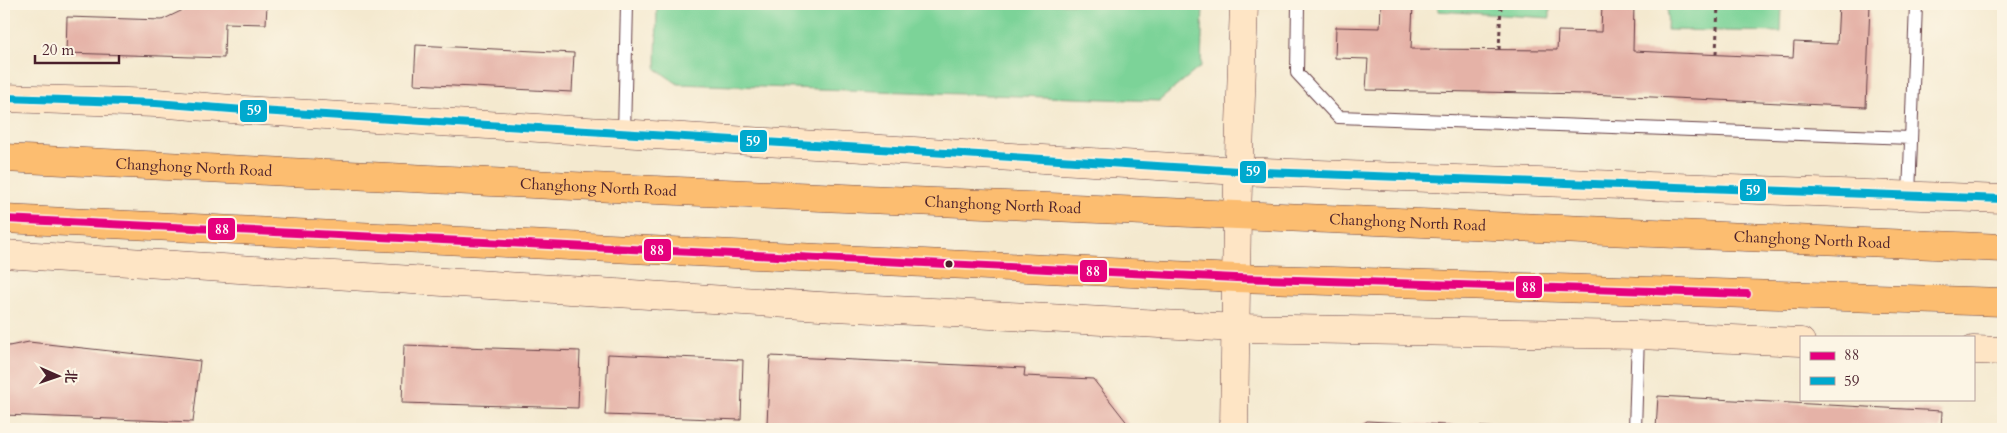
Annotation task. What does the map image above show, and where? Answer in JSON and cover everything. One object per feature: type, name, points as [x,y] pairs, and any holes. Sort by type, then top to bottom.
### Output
[{"type":"highway","name":"Changhong North Road","points":[[4,158],[1237,216],[2003,248]]},
{"type":"highway","points":[[4,219],[1236,278],[2003,302]]},
{"type":"street","points":[[1234,429],[1237,328],[1237,216],[1244,4]]},
{"type":"street","points":[[4,98],[156,103],[624,134],[1239,171],[2003,199]]},
{"type":"street","points":[[4,254],[836,307],[1237,328],[1638,335],[1800,342]]},
{"type":"street","points":[[1974,350],[2003,351]]},
{"type":"lane","points":[[624,134],[627,4]]},
{"type":"lane","points":[[1298,4],[1297,73],[1338,117],[1911,138]]},
{"type":"lane","points":[[1909,196],[1916,4]]},
{"type":"lane","points":[[1635,429],[1638,335]]},
{"type":"path","points":[[1499,50],[1501,4]]},
{"type":"path","points":[[1716,54],[1718,4]]},
{"type":"green space","points":[[657,4],[1203,4],[1201,66],[1159,101],[678,84],[656,69]]},
{"type":"green space","points":[[1438,4],[1550,4],[1550,18],[1438,11]]},
{"type":"green space","points":[[1668,4],[1782,4],[1781,32],[1667,30]]},
{"type":"building","points":[[184,4],[267,4],[266,24],[225,23],[224,58],[66,53],[67,17],[162,20],[183,10]]},
{"type":"building","points":[[1381,4],[1413,4],[1411,49],[1557,50],[1558,31],[1601,32],[1602,4],[1634,4],[1633,51],[1793,58],[1794,42],[1837,44],[1839,4],[1870,4],[1866,107],[1588,94],[1366,90],[1368,59],[1335,58],[1336,27],[1380,28]]},
{"type":"building","points":[[416,45],[574,53],[572,92],[414,84]]},
{"type":"building","points":[[29,342],[200,361],[193,422],[4,415],[4,347]]},
{"type":"building","points":[[404,345],[580,351],[578,408],[402,403]]},
{"type":"building","points":[[608,354],[743,360],[741,420],[605,415]]},
{"type":"building","points":[[770,356],[1025,368],[1024,376],[1093,379],[1132,429],[883,429],[767,424]]},
{"type":"building","points":[[1658,396],[1942,411],[1941,429],[1656,429]]},
{"type":"building","points":[[1367,421],[1503,428],[1503,429],[1355,429]]},
{"type":"transit line","name":"59","points":[[4,98],[156,103],[1239,171],[2003,199]]},
{"type":"transit line","name":"88","points":[[4,219],[1236,278],[1747,294]]}]
